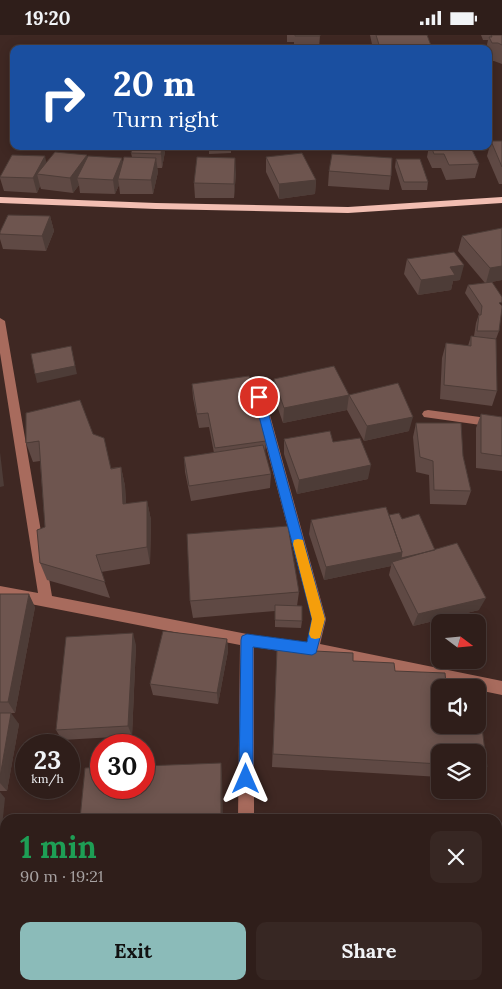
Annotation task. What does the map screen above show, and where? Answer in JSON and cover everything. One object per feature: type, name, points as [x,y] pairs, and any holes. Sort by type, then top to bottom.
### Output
[{"type":"main road","points":[[0,200],[156,206],[348,210],[502,200]]},
{"type":"street","points":[[0,321],[46,600]]},
{"type":"street","points":[[259,397],[319,619],[312,649]]},
{"type":"street","points":[[428,414],[502,424]]},
{"type":"street","points":[[0,591],[247,640],[312,649],[502,688]]},
{"type":"street","points":[[246,814],[247,640]]},
{"type":"building","points":[[320,35],[320,36],[295,36]]},
{"type":"building","points":[[376,35],[427,35],[431,45],[379,45]]},
{"type":"building","points":[[491,35],[502,35],[502,45],[492,43],[489,37],[492,37]]},
{"type":"building","points":[[492,141],[502,141],[502,167],[492,143]]},
{"type":"building","points":[[132,150],[162,150],[161,154],[131,153]]},
{"type":"building","points":[[432,150],[472,150],[479,164],[449,165],[444,154],[434,154]]},
{"type":"building","points":[[55,152],[87,155],[70,178],[37,174]]},
{"type":"building","points":[[302,153],[316,180],[279,184],[266,157]]},
{"type":"building","points":[[332,154],[392,158],[391,176],[329,171]]},
{"type":"building","points":[[12,155],[45,156],[33,178],[0,177]]},
{"type":"building","points":[[88,156],[122,158],[113,180],[77,178]]},
{"type":"building","points":[[124,157],[156,158],[151,180],[118,179]]},
{"type":"building","points":[[197,157],[235,158],[234,184],[194,183]]},
{"type":"building","points":[[396,159],[420,159],[428,182],[404,182]]},
{"type":"building","points":[[8,215],[50,216],[42,236],[0,234]]},
{"type":"building","points":[[502,228],[502,266],[490,268],[462,236]]},
{"type":"building","points":[[454,252],[464,265],[450,267],[455,275],[421,280],[407,259]]},
{"type":"building","points":[[492,282],[502,297],[502,302],[499,303],[502,308],[499,331],[477,331],[482,306],[468,285]]},
{"type":"building","points":[[471,336],[496,339],[497,391],[444,385],[446,343],[471,346]]},
{"type":"building","points":[[71,346],[75,366],[35,374],[31,354]]},
{"type":"building","points":[[334,366],[349,395],[284,408],[274,379]]},
{"type":"building","points":[[249,376],[266,441],[215,448],[208,413],[197,414],[192,384]]},
{"type":"building","points":[[398,383],[413,417],[367,426],[349,395]]},
{"type":"building","points":[[80,400],[93,434],[104,438],[111,469],[121,467],[123,504],[147,501],[147,547],[96,555],[105,582],[40,563],[37,530],[45,527],[39,441],[26,443],[26,413]]},
{"type":"building","points":[[481,414],[502,417],[502,456],[481,453]]},
{"type":"building","points":[[416,423],[461,423],[463,456],[471,491],[434,490],[433,461],[420,457]]},
{"type":"building","points":[[330,431],[333,442],[360,438],[371,465],[299,480],[284,439]]},
{"type":"building","points":[[263,445],[271,474],[189,486],[184,457]]},
{"type":"building","points":[[386,507],[402,552],[326,567],[311,520]]},
{"type":"building","points":[[399,513],[402,519],[419,514],[435,550],[401,558],[402,552],[389,515]]},
{"type":"building","points":[[288,526],[299,592],[190,601],[187,534]]},
{"type":"building","points":[[457,543],[486,598],[418,614],[392,562]]},
{"type":"building","points":[[0,594],[29,594],[8,702],[0,702]]},
{"type":"building","points":[[275,605],[302,606],[302,621],[275,620]]},
{"type":"building","points":[[163,631],[227,639],[217,693],[150,684]]},
{"type":"building","points":[[133,633],[128,726],[56,730],[66,637]]},
{"type":"building","points":[[277,649],[353,653],[353,661],[394,663],[395,671],[445,673],[446,679],[431,679],[431,734],[483,734],[484,744],[431,744],[431,763],[273,754]]},
{"type":"building","points":[[0,713],[11,713],[0,777]]},
{"type":"building","points":[[221,763],[221,814],[80,814],[85,768],[90,768],[90,799],[155,799],[155,766]]},
{"type":"slow traffic","points":[[298,544],[319,619],[315,634]]},
{"type":"route","points":[[246,779],[247,640],[312,649],[319,619],[259,397]]}]
